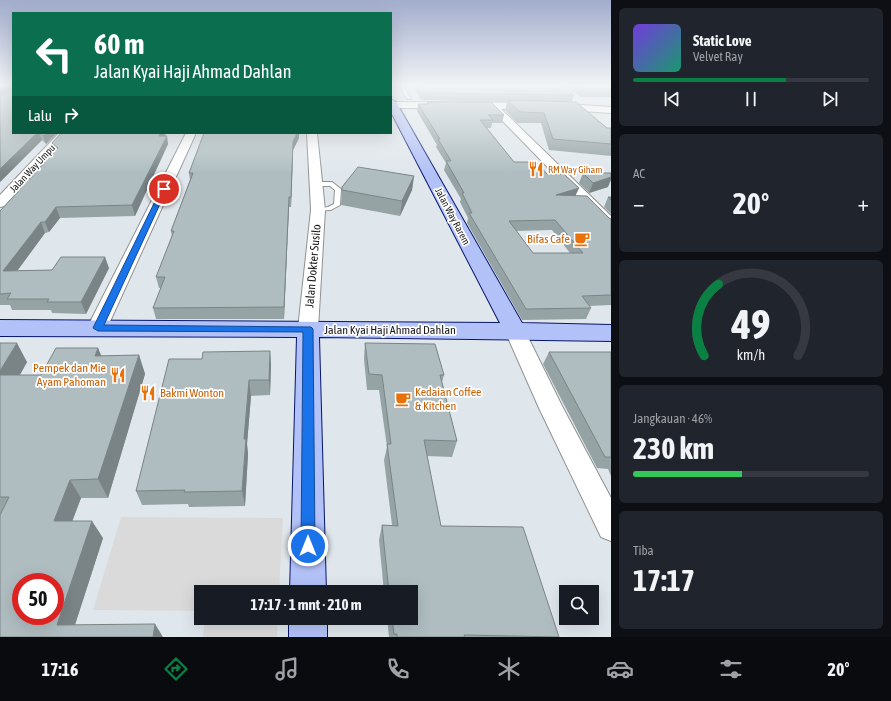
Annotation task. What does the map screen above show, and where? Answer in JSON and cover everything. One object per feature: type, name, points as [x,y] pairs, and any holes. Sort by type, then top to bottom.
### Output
[{"type":"main road","name":"Jalan Way Rarem","points":[[398,115],[515,331]]},
{"type":"main road","name":"Jalan Kyai Haji Ahmad Dahlan","points":[[0,328],[308,329],[611,333]]},
{"type":"main road","name":"Jalan Dokter Susilo","points":[[308,329],[308,585]]},
{"type":"main road","points":[[308,625],[308,637]]},
{"type":"street","points":[[502,115],[611,224]]},
{"type":"street","name":"Jalan Way Umpu","points":[[0,203],[64,134]]},
{"type":"street","points":[[98,328],[191,134]]},
{"type":"street","name":"Jalan Dokter Susilo","points":[[308,329],[318,210],[312,134]]},
{"type":"street","points":[[515,331],[611,527]]},
{"type":"lane","points":[[316,184],[332,184],[338,188],[337,205],[329,209],[318,210]]},
{"type":"shaded area","points":[[121,517],[283,518],[279,585],[194,585],[194,611],[93,610]]},
{"type":"shaded area","points":[[204,625],[278,625],[277,637],[203,637]]},
{"type":"building","points":[[0,115],[12,115],[12,134],[36,134],[0,169]]},
{"type":"building","points":[[425,115],[504,115],[488,115],[493,120],[480,120],[514,162],[536,162],[547,174],[564,174],[579,188],[556,195],[587,196],[611,219],[611,295],[582,296],[591,308],[526,309],[469,213],[472,213],[462,193],[464,193],[446,161],[451,161],[438,139],[440,139]],"holes":[[[555,220],[583,253],[533,253],[509,221]]]},
{"type":"building","points":[[545,115],[591,115],[607,128],[611,128],[611,144],[553,139]]},
{"type":"building","points":[[60,134],[160,134],[159,136],[167,136],[132,205],[56,207],[45,222],[41,222],[3,271],[52,270],[61,257],[105,257],[81,302],[47,302],[49,299],[7,299],[11,293],[0,294],[0,211],[58,148],[52,143]]},
{"type":"building","points":[[204,134],[297,134],[293,142],[291,197],[289,197],[284,307],[153,308],[165,277],[156,277],[174,231],[171,231],[193,173],[189,173]]},
{"type":"building","points":[[358,167],[414,176],[402,201],[342,190],[342,187]]},
{"type":"building","points":[[583,173],[611,173],[611,177],[593,183]]},
{"type":"building","points":[[0,343],[17,343],[0,371]]},
{"type":"building","points":[[365,343],[435,344],[444,375],[440,375],[457,441],[424,440],[441,526],[523,527],[559,637],[464,635],[465,637],[397,637],[397,634],[394,634],[393,625],[418,625],[418,585],[388,585],[382,525],[398,526],[387,444],[391,444],[382,375],[369,374]]},
{"type":"building","points":[[56,348],[98,348],[95,356],[139,355],[98,479],[70,480],[54,521],[92,521],[64,604],[64,573],[12,573],[12,625],[155,624],[153,637],[0,637],[0,515],[9,497],[0,497],[0,375],[41,375]]},
{"type":"building","points":[[270,351],[269,380],[249,380],[244,439],[246,439],[242,491],[136,491],[169,359],[202,359],[203,352]]},
{"type":"building","points":[[549,352],[611,352],[611,457],[605,457]]},
{"type":"place","name":"RM Way Giham","points":[[536,169]]},
{"type":"place","name":"Bifas Cafe","points":[[582,239]]},
{"type":"place","name":"Pempek dan Mie Ayam Pahoman","points":[[118,375]]},
{"type":"place","name":"Bakmi Wonton","points":[[148,393]]},
{"type":"place","name":"Kedaian Coffee & Kitchen","points":[[403,399]]},
{"type":"route","points":[[164,189],[98,328],[308,329],[308,546]]}]
